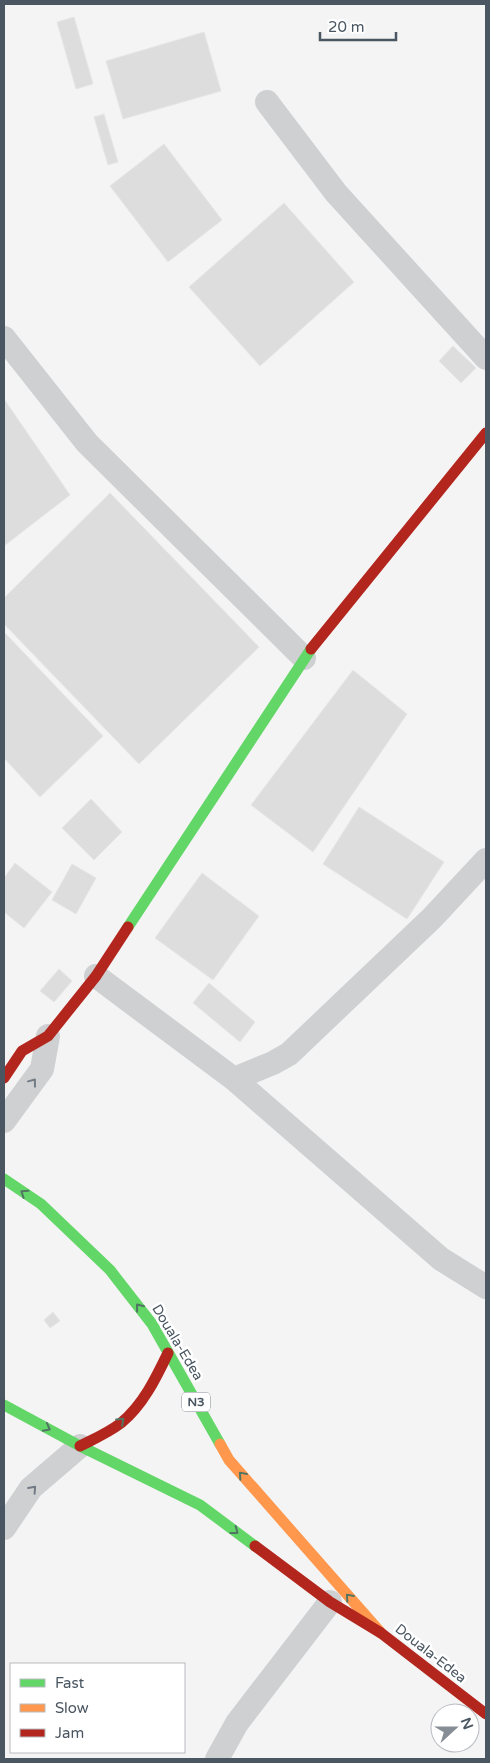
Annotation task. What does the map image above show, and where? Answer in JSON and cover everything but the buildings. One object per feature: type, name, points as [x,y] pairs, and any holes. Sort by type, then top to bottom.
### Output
[{"type":"main road","points":[[4,1078],[22,1051],[48,1036],[96,976],[304,658],[486,433]]},
{"type":"main road","name":"Douala-Edea","points":[[4,1179],[41,1204],[110,1270],[152,1324],[229,1460],[381,1633]]},
{"type":"main road","points":[[80,1446],[112,1430],[134,1409],[154,1383],[168,1353]]},
{"type":"main road","name":"Douala-Edea","points":[[4,1406],[200,1505],[330,1602],[381,1633],[486,1714]]},
{"type":"street","points":[[267,102],[336,193],[486,358]]},
{"type":"street","points":[[4,338],[87,443],[304,658]]},
{"type":"street","points":[[234,1079],[273,1063],[289,1054],[432,918],[486,860]]},
{"type":"street","points":[[96,976],[234,1079],[442,1259],[486,1286]]},
{"type":"street","points":[[4,1121],[42,1069],[48,1036]]},
{"type":"street","points":[[4,1528],[31,1488],[80,1446]]},
{"type":"street","points":[[217,1759],[237,1723],[330,1602]]},
{"type":"traffic: fast","points":[[128,927],[311,649]]},
{"type":"traffic: fast","points":[[4,1179],[41,1204],[110,1270],[152,1324],[220,1444]]},
{"type":"traffic: fast","points":[[4,1405],[80,1446],[200,1505],[255,1546]]},
{"type":"traffic: slow","points":[[220,1444],[229,1460],[381,1633]]},
{"type":"traffic: jam","points":[[311,649],[486,433]]},
{"type":"traffic: jam","points":[[4,1078],[22,1051],[48,1036],[96,976],[128,927]]},
{"type":"traffic: jam","points":[[80,1446],[111,1430],[129,1416],[148,1391],[168,1353]]},
{"type":"traffic: jam","points":[[255,1546],[330,1602],[381,1633],[486,1714]]}]
